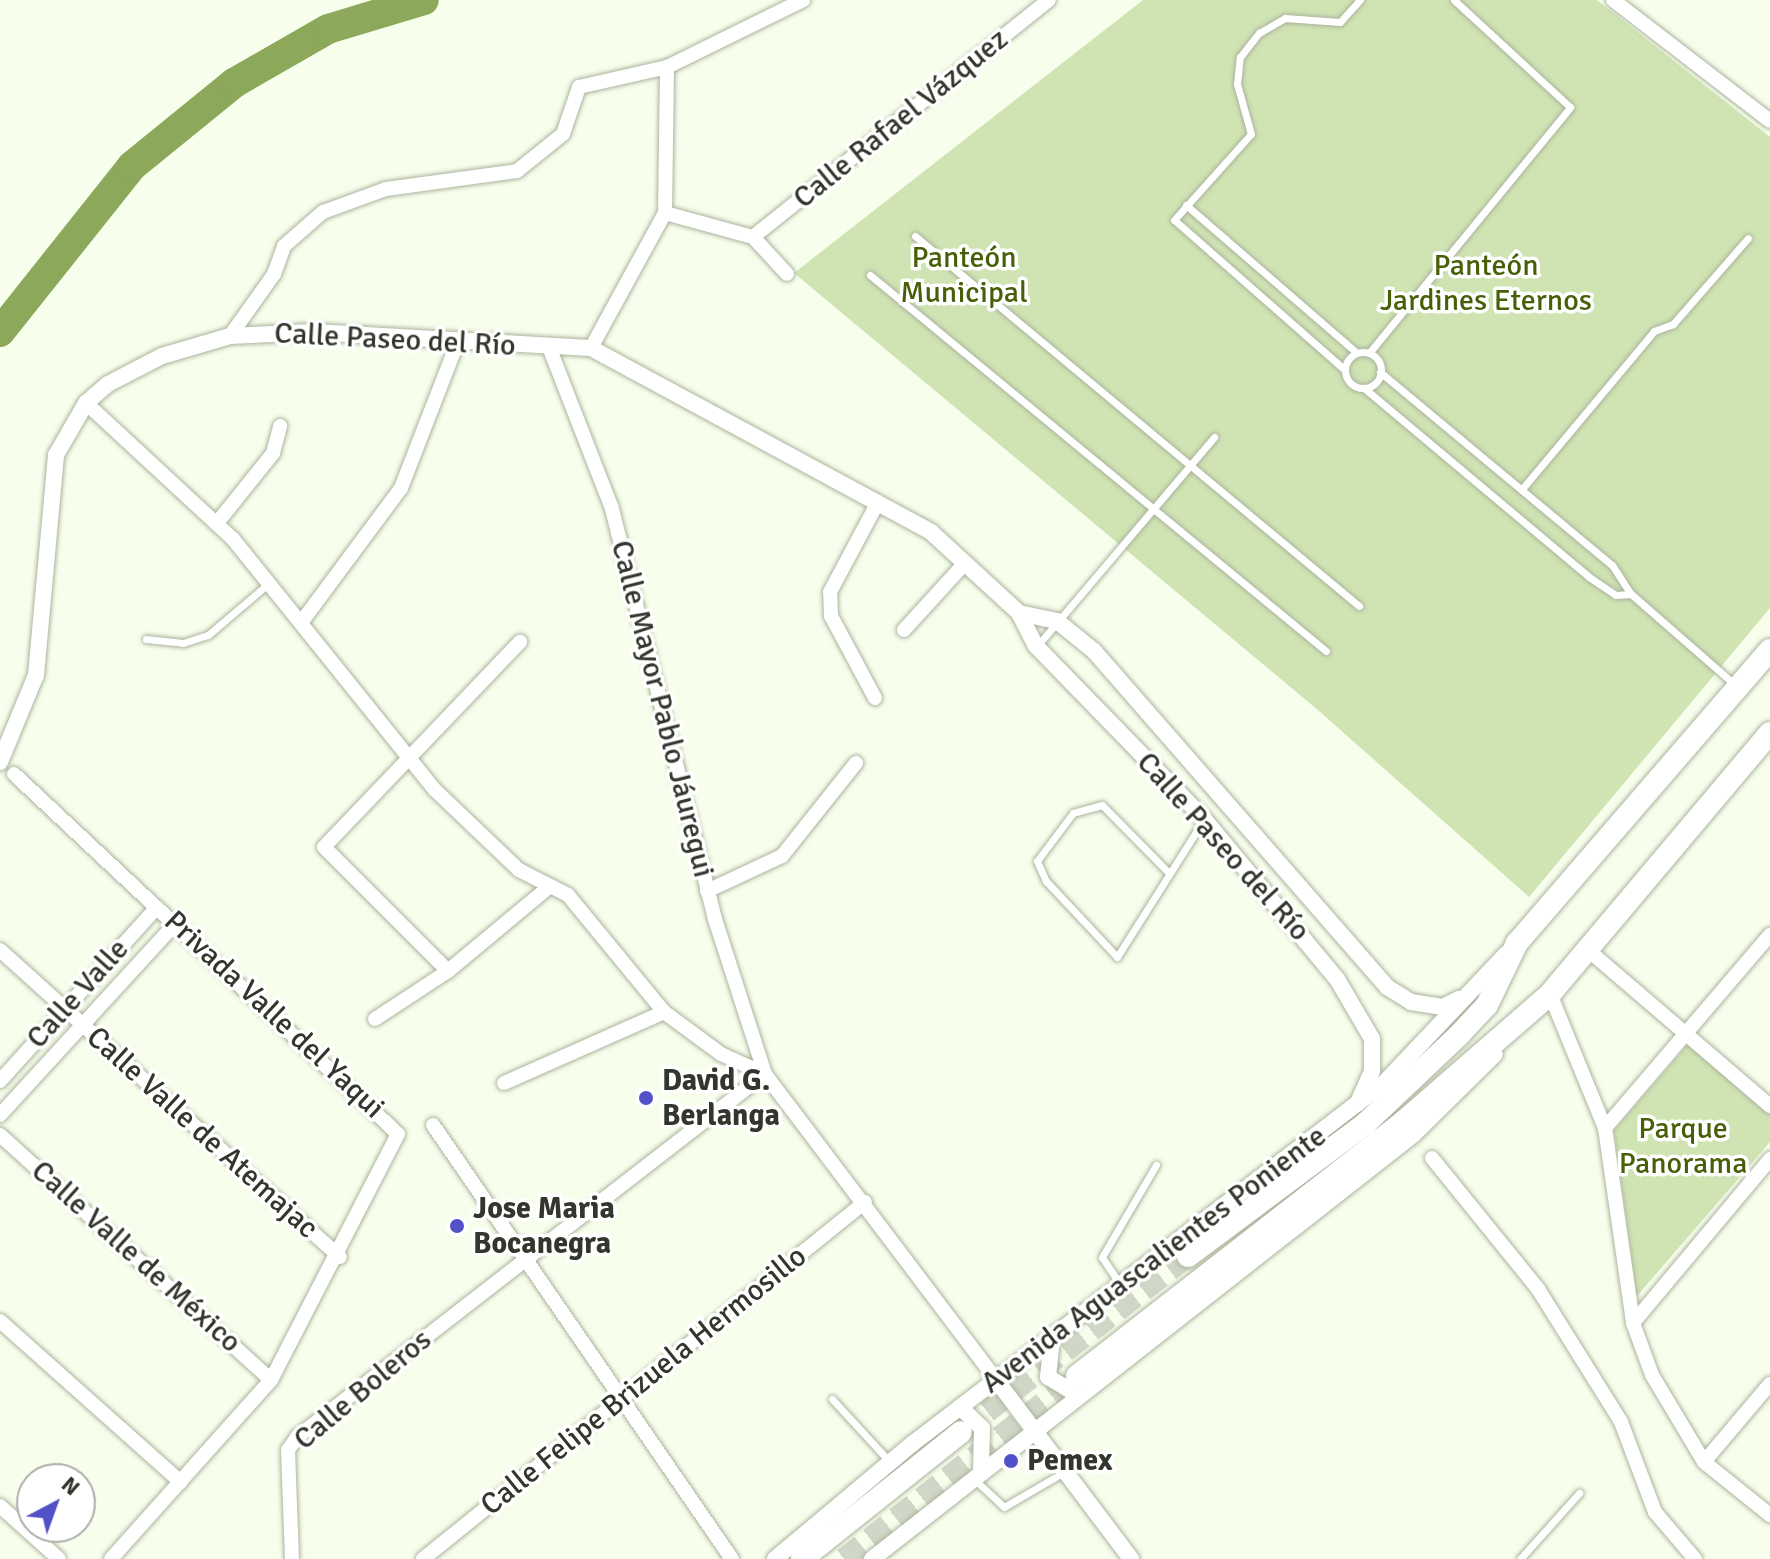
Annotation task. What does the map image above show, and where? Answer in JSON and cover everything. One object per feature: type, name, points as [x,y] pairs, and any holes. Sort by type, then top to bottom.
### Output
[{"type":"main road","name":"Avenida Aguascalientes Poniente","points":[[1188,1256],[1388,1104],[1487,1005],[1517,943],[1770,650]]},
{"type":"main road","name":"Avenida Aguascalientes Poniente","points":[[1078,1386],[1403,1122],[1550,994],[1770,733]]},
{"type":"main road","points":[[802,1559],[961,1432]]},
{"type":"street","points":[[230,336],[274,274],[284,246],[311,219],[386,189],[517,171],[563,134],[579,87],[667,67],[803,0]]},
{"type":"street","name":"Calle Rafael Vázquez","points":[[753,237],[1049,0]]},
{"type":"street","points":[[1613,0],[1770,121]]},
{"type":"street","points":[[591,348],[665,213],[667,67]]},
{"type":"street","points":[[665,213],[753,237],[787,274]]},
{"type":"street","name":"Calle Paseo del Río","points":[[0,762],[36,675],[49,485],[67,430],[86,403],[132,369],[230,336],[313,332],[591,348],[931,532],[1019,613],[1036,646],[1204,819],[1360,1014],[1372,1039],[1372,1071],[1357,1104]]},
{"type":"street","points":[[303,620],[401,488],[458,341]]},
{"type":"street","name":"Calle Mayor Pablo Jáuregui","points":[[549,347],[611,506],[707,891],[765,1074]]},
{"type":"street","points":[[86,403],[217,523],[303,620],[407,759],[519,870],[568,895],[664,1012],[721,1054],[765,1074],[865,1202],[1131,1559]]},
{"type":"street","points":[[217,523],[273,453],[280,426]]},
{"type":"street","points":[[875,698],[831,616],[830,592],[878,502]]},
{"type":"street","points":[[904,630],[965,563]]},
{"type":"street","points":[[1019,613],[1057,621]]},
{"type":"street","name":"Calle Paseo del Río","points":[[1057,621],[1171,735],[1387,987],[1411,1002],[1443,1007],[1468,994]]},
{"type":"street","points":[[448,971],[323,851],[520,642]]},
{"type":"street","points":[[707,891],[782,856],[856,763]]},
{"type":"street","name":"Privada Valle del Yaqui","points":[[14,774],[398,1134],[340,1257],[271,1380],[111,1559]]},
{"type":"street","points":[[375,1019],[448,971],[550,886]]},
{"type":"street","name":"Calle Valle","points":[[0,1081],[157,907]]},
{"type":"street","name":"Calle Valle","points":[[0,1115],[175,924]]},
{"type":"street","points":[[1605,1128],[1770,935]]},
{"type":"street","name":"Avenida Aguascalientes Poniente","points":[[775,1559],[960,1407],[1357,1104],[1517,943]]},
{"type":"street","name":"Calle Valle de Atemajac","points":[[0,950],[340,1257]]},
{"type":"street","points":[[1588,950],[1770,1106]]},
{"type":"street","points":[[1550,994],[1605,1128],[1633,1323],[1673,1418],[1704,1462],[1770,1515]]},
{"type":"street","points":[[504,1083],[664,1012]]},
{"type":"street","name":"Calle Boleros","points":[[292,1559],[287,1459],[297,1437],[765,1074]]},
{"type":"street","points":[[433,1125],[620,1403],[732,1559]]},
{"type":"street","name":"Calle Valle de México","points":[[0,1135],[271,1380]]},
{"type":"street","points":[[1432,1158],[1538,1289],[1621,1422],[1655,1512],[1695,1559]]},
{"type":"street","points":[[1633,1323],[1770,1159]]},
{"type":"street","name":"Calle Felipe Brizuela Hermosillo","points":[[423,1559],[620,1403],[865,1202]]},
{"type":"street","points":[[0,1321],[181,1482]]},
{"type":"street","points":[[1052,1339],[1048,1377],[1062,1391],[1078,1386]]},
{"type":"street","points":[[1704,1462],[1770,1384]]},
{"type":"street","name":"Avenida Aguascalientes Poniente","points":[[872,1559],[1032,1430],[1078,1386]]},
{"type":"street","points":[[960,1407],[982,1428],[976,1474]]},
{"type":"street","points":[[0,1506],[59,1559]]},
{"type":"lane","points":[[1360,0],[1340,22],[1285,18],[1259,33],[1240,57],[1237,84],[1251,134],[1174,220],[1345,370],[1353,385],[1364,388],[1589,577],[1616,595],[1631,594]]},
{"type":"lane","points":[[1369,353],[1570,107],[1454,0]]},
{"type":"lane","points":[[1186,205],[1357,353],[1369,353]]},
{"type":"lane","points":[[915,236],[1359,606]]},
{"type":"lane","points":[[1522,489],[1654,331],[1673,324],[1748,238]]},
{"type":"lane","points":[[870,275],[1326,651]]},
{"type":"lane","points":[[1345,370],[1357,353]]},
{"type":"lane","points":[[1369,353],[1380,372],[1612,565],[1631,594],[1739,688]]},
{"type":"lane","points":[[1364,388],[1380,372]]},
{"type":"lane","points":[[1036,646],[1214,437]]},
{"type":"lane","points":[[146,639],[183,643],[208,635],[271,582]]},
{"type":"lane","points":[[1168,872],[1102,805],[1073,813],[1037,861],[1046,881],[1117,957],[1131,945],[1168,872],[1204,819]]},
{"type":"lane","points":[[1122,1286],[1102,1257],[1156,1165]]},
{"type":"lane","points":[[832,1399],[890,1462]]},
{"type":"lane","points":[[976,1474],[1004,1507],[1064,1472]]},
{"type":"lane","points":[[1520,1559],[1579,1493]]},
{"type":"green space","name":"Panteón Jardines Eternos","points":[[1143,0],[1597,0],[1770,137],[1770,608],[1529,897],[1319,711],[794,273]]},
{"type":"green space","name":"Parque Panorama","points":[[1690,1042],[1770,1114],[1770,1142],[1637,1296],[1614,1130]]},
{"type":"waterway","points":[[0,332],[132,166],[234,83],[328,29],[424,0]]},
{"type":"tunnel","points":[[961,1432],[1188,1256]]},
{"type":"tunnel","points":[[844,1559],[1077,1376]]},
{"type":"place","name":"David G. Berlanga","points":[[646,1098]]},
{"type":"place","name":"Jose Maria Bocanegra","points":[[457,1226]]},
{"type":"place","name":"Pemex","points":[[1011,1461]]},
{"type":"park label","name":"Panteón Municipal","points":[[964,275]]}]
